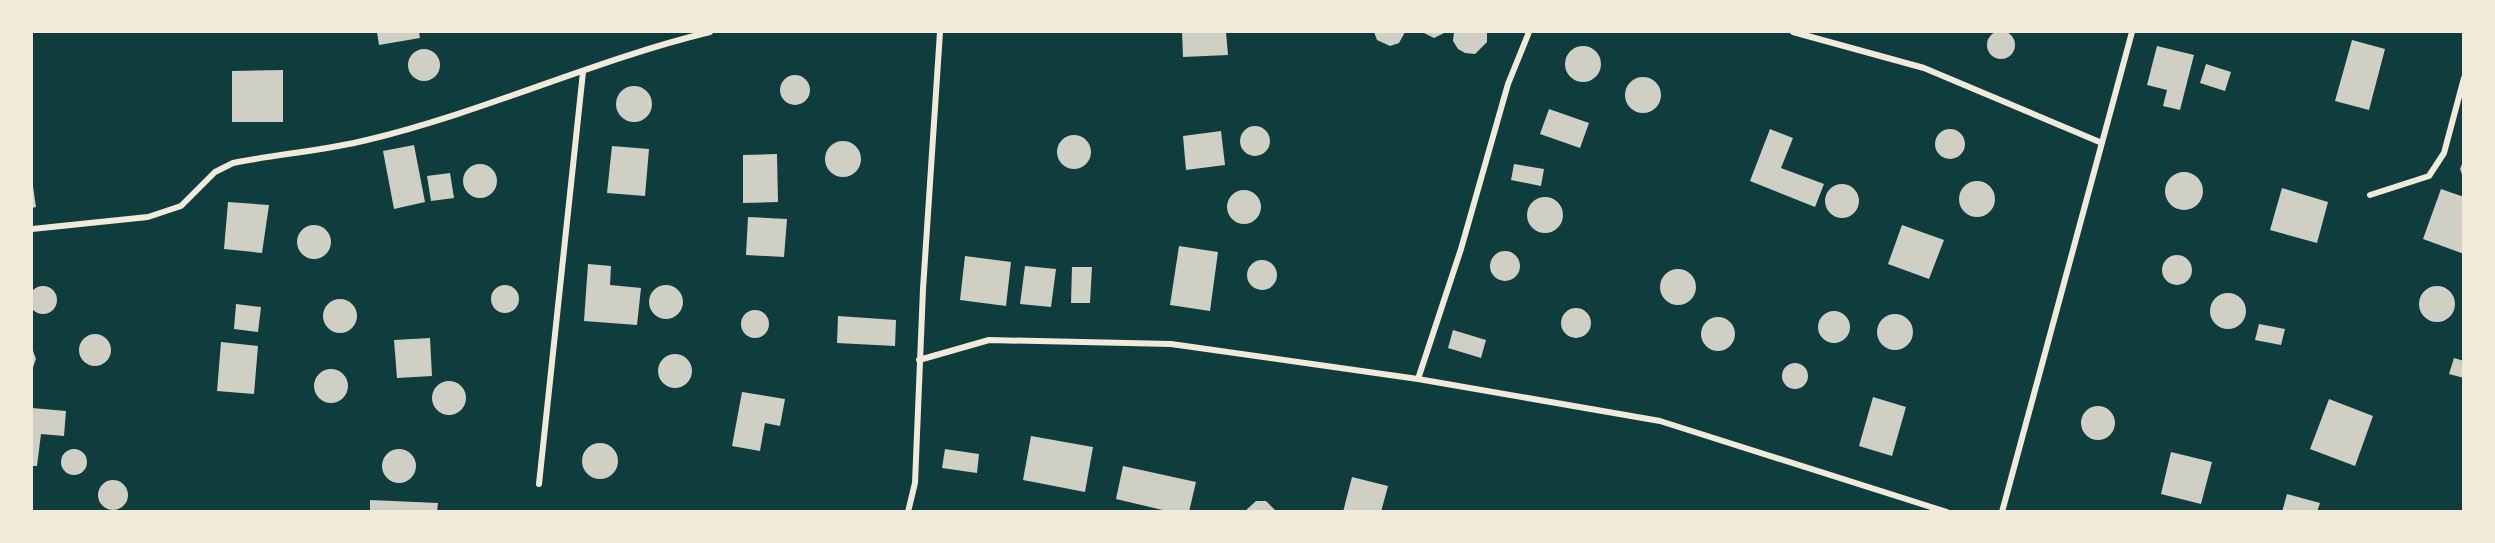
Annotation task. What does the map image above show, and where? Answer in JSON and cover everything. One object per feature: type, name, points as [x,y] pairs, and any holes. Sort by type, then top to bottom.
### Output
[{"type":"street","points":[[32,229],[148,217],[164,213],[181,206],[215,172],[233,163],[367,141],[583,72],[649,46],[710,32]]},
{"type":"street","points":[[908,512],[915,483],[919,360],[940,32]]},
{"type":"street","points":[[1418,379],[1461,249],[1508,84],[1529,32]]},
{"type":"street","points":[[1793,32],[1924,68],[2102,143]]},
{"type":"street","points":[[2002,512],[2132,32]]},
{"type":"street","points":[[539,484],[583,72]]},
{"type":"street","points":[[2370,195],[2429,176],[2444,153],[2463,78]]},
{"type":"street","points":[[919,360],[989,340],[1171,344],[1418,379],[1660,421],[1947,512]]},
{"type":"building","points":[[2001,31],[2011,35],[2015,45],[2011,55],[2001,59],[1991,55],[1987,45],[1991,35]]},
{"type":"building","points":[[377,32],[419,32],[420,38],[379,45]]},
{"type":"building","points":[[1182,32],[1226,32],[1228,55],[1183,57]]},
{"type":"building","points":[[1374,32],[1405,32],[1399,43],[1390,46],[1377,40]]},
{"type":"building","points":[[1422,32],[1446,32],[1434,38]]},
{"type":"building","points":[[1454,32],[1487,32],[1487,42],[1475,54],[1465,53],[1458,49],[1453,41]]},
{"type":"building","points":[[2352,40],[2385,49],[2369,110],[2335,101]]},
{"type":"building","points":[[1583,46],[1596,51],[1601,64],[1596,77],[1583,82],[1570,77],[1565,64],[1570,51]]},
{"type":"building","points":[[2157,46],[2194,55],[2180,110],[2163,106],[2167,90],[2147,85]]},
{"type":"building","points":[[424,49],[435,54],[440,65],[435,76],[424,81],[413,76],[408,65],[413,54]]},
{"type":"building","points":[[2206,64],[2231,72],[2225,91],[2200,83]]},
{"type":"building","points":[[283,70],[283,122],[232,122],[232,71]]},
{"type":"building","points":[[795,75],[806,79],[810,90],[806,101],[795,105],[784,101],[780,90],[784,79]]},
{"type":"building","points":[[1643,77],[1655,83],[1661,95],[1655,107],[1643,113],[1631,107],[1625,95],[1631,83]]},
{"type":"building","points":[[634,86],[647,91],[652,104],[647,117],[634,122],[621,117],[616,104],[621,91]]},
{"type":"building","points":[[1549,109],[1589,123],[1580,148],[1540,134]]},
{"type":"building","points":[[1255,126],[1266,130],[1270,141],[1266,152],[1255,156],[1244,152],[1240,141],[1244,130]]},
{"type":"building","points":[[1770,129],[1793,138],[1781,168],[1824,184],[1815,207],[1750,181]]},
{"type":"building","points":[[1950,129],[1961,133],[1965,144],[1961,155],[1950,159],[1939,155],[1935,144],[1939,133]]},
{"type":"building","points":[[1221,131],[1225,165],[1186,170],[1183,136]]},
{"type":"building","points":[[1074,135],[1086,140],[1091,152],[1086,164],[1074,169],[1062,164],[1057,152],[1062,140]]},
{"type":"building","points":[[843,141],[855,147],[861,159],[855,171],[843,177],[831,171],[825,159],[831,147]]},
{"type":"building","points":[[414,145],[425,202],[394,209],[383,151]]},
{"type":"building","points":[[612,146],[649,149],[645,196],[607,193]]},
{"type":"building","points":[[777,154],[778,202],[743,203],[743,155]]},
{"type":"building","points":[[2464,159],[2464,180],[2460,169]]},
{"type":"building","points":[[480,164],[492,169],[497,181],[492,193],[480,198],[468,193],[463,181],[468,169]]},
{"type":"building","points":[[1514,164],[1544,169],[1541,186],[1511,180]]},
{"type":"building","points":[[2184,172],[2198,177],[2203,191],[2198,205],[2184,210],[2170,205],[2165,191],[2170,177]]},
{"type":"building","points":[[450,173],[454,198],[431,201],[427,176]]},
{"type":"building","points":[[32,179],[36,207],[32,208]]},
{"type":"building","points":[[1977,181],[1989,187],[1995,199],[1989,211],[1977,217],[1965,211],[1959,199],[1965,187]]},
{"type":"building","points":[[1842,184],[1854,189],[1859,201],[1854,213],[1842,218],[1830,213],[1825,201],[1830,189]]},
{"type":"building","points":[[2282,188],[2328,202],[2317,243],[2270,230]]},
{"type":"building","points":[[2441,189],[2464,197],[2464,254],[2423,239]]},
{"type":"building","points":[[1244,190],[1256,195],[1261,207],[1256,219],[1244,224],[1232,219],[1227,207],[1232,195]]},
{"type":"building","points":[[1545,197],[1558,202],[1563,215],[1558,228],[1545,233],[1532,228],[1527,215],[1532,202]]},
{"type":"building","points":[[228,202],[269,205],[262,253],[224,249]]},
{"type":"building","points":[[748,217],[787,219],[784,257],[746,255]]},
{"type":"building","points":[[314,225],[326,230],[331,242],[326,254],[314,259],[302,254],[297,242],[302,230]]},
{"type":"building","points":[[1902,225],[1944,240],[1929,279],[1888,264]]},
{"type":"building","points":[[1179,246],[1218,252],[1210,311],[1170,305]]},
{"type":"building","points":[[1505,251],[1516,255],[1520,266],[1516,277],[1505,281],[1494,277],[1490,266],[1494,255]]},
{"type":"building","points":[[2177,255],[2188,259],[2192,270],[2188,281],[2177,285],[2166,281],[2162,270],[2166,259]]},
{"type":"building","points":[[965,256],[1011,262],[1006,306],[960,300]]},
{"type":"building","points":[[1262,260],[1268,261],[1276,269],[1276,281],[1268,289],[1262,290],[1256,289],[1248,281],[1247,275],[1248,269],[1256,261]]},
{"type":"building","points":[[588,264],[611,266],[610,285],[641,288],[637,325],[584,321]]},
{"type":"building","points":[[1025,266],[1056,269],[1051,307],[1020,304]]},
{"type":"building","points":[[1072,267],[1092,267],[1090,303],[1071,303]]},
{"type":"building","points":[[1678,269],[1690,275],[1696,287],[1690,299],[1678,305],[1666,299],[1660,287],[1666,275]]},
{"type":"building","points":[[505,285],[515,289],[519,299],[515,309],[505,313],[495,309],[491,299],[495,289]]},
{"type":"building","points":[[666,285],[678,290],[683,302],[678,314],[666,319],[654,314],[649,302],[654,290]]},
{"type":"building","points":[[43,286],[53,290],[57,300],[53,310],[43,314],[33,310],[29,300],[33,290]]},
{"type":"building","points":[[2437,286],[2450,291],[2455,304],[2450,317],[2437,322],[2424,317],[2419,304],[2424,291]]},
{"type":"building","points":[[2228,293],[2240,299],[2246,311],[2240,323],[2228,329],[2216,323],[2210,311],[2216,299]]},
{"type":"building","points":[[340,299],[352,304],[357,316],[352,328],[340,333],[328,328],[323,316],[328,304]]},
{"type":"building","points":[[236,304],[261,307],[258,332],[234,329]]},
{"type":"building","points":[[1576,308],[1582,309],[1590,317],[1590,329],[1582,337],[1576,338],[1570,337],[1562,329],[1561,323],[1562,317],[1570,309]]},
{"type":"building","points":[[755,310],[765,314],[769,324],[765,334],[755,338],[745,334],[741,324],[745,314]]},
{"type":"building","points":[[1834,311],[1846,315],[1850,327],[1846,339],[1834,343],[1822,339],[1818,327],[1822,315]]},
{"type":"building","points":[[1895,314],[1907,320],[1913,332],[1907,344],[1895,350],[1883,344],[1877,332],[1883,320]]},
{"type":"building","points":[[838,316],[896,320],[895,346],[837,343]]},
{"type":"building","points":[[1718,317],[1730,322],[1735,334],[1730,346],[1718,351],[1706,346],[1701,334],[1706,322]]},
{"type":"building","points":[[2259,324],[2285,329],[2281,345],[2255,340]]},
{"type":"building","points":[[1453,330],[1486,340],[1481,358],[1448,348]]},
{"type":"building","points":[[95,334],[106,339],[111,350],[106,361],[95,366],[84,361],[79,350],[84,339]]},
{"type":"building","points":[[430,338],[432,376],[397,378],[394,340]]},
{"type":"building","points":[[221,342],[258,346],[254,394],[217,391]]},
{"type":"building","points":[[32,348],[36,359],[32,370]]},
{"type":"building","points":[[675,354],[687,359],[692,371],[687,383],[675,388],[663,383],[658,371],[663,359]]},
{"type":"building","points":[[2454,358],[2464,361],[2464,378],[2449,374]]},
{"type":"building","points":[[1795,363],[1804,367],[1808,376],[1804,385],[1795,389],[1786,385],[1782,376],[1786,367]]},
{"type":"building","points":[[331,369],[343,374],[348,386],[343,398],[331,403],[319,398],[314,386],[319,374]]},
{"type":"building","points":[[449,381],[461,386],[466,398],[461,410],[449,415],[437,410],[432,398],[437,386]]},
{"type":"building","points":[[742,392],[785,399],[780,426],[765,423],[760,451],[732,446]]},
{"type":"building","points":[[1873,397],[1906,407],[1892,456],[1859,446]]},
{"type":"building","points":[[2329,399],[2373,416],[2355,466],[2310,449]]},
{"type":"building","points":[[2098,406],[2110,411],[2115,423],[2110,435],[2098,440],[2086,435],[2081,423],[2086,411]]},
{"type":"building","points":[[32,408],[66,411],[64,436],[41,434],[37,466],[32,466]]},
{"type":"building","points":[[1031,436],[1093,447],[1085,492],[1023,480]]},
{"type":"building","points":[[600,443],[613,448],[618,461],[613,474],[600,479],[587,474],[582,461],[587,448]]},
{"type":"building","points":[[74,449],[83,453],[87,462],[83,471],[74,475],[65,471],[61,462],[65,453]]},
{"type":"building","points":[[399,449],[411,454],[416,466],[411,478],[399,483],[387,478],[382,466],[387,454]]},
{"type":"building","points":[[945,449],[979,454],[977,473],[942,468]]},
{"type":"building","points":[[2171,452],[2212,462],[2201,504],[2161,494]]},
{"type":"building","points":[[1123,466],[1196,482],[1189,512],[1171,512],[1116,499]]},
{"type":"building","points":[[1352,477],[1388,486],[1381,512],[1343,512]]},
{"type":"building","points":[[113,480],[124,484],[128,495],[124,506],[113,510],[102,506],[98,495],[102,484]]},
{"type":"building","points":[[2287,494],[2320,503],[2317,512],[2282,512]]},
{"type":"building","points":[[370,500],[438,503],[437,512],[370,512]]},
{"type":"building","points":[[1256,501],[1266,501],[1277,512],[1244,512]]}]
